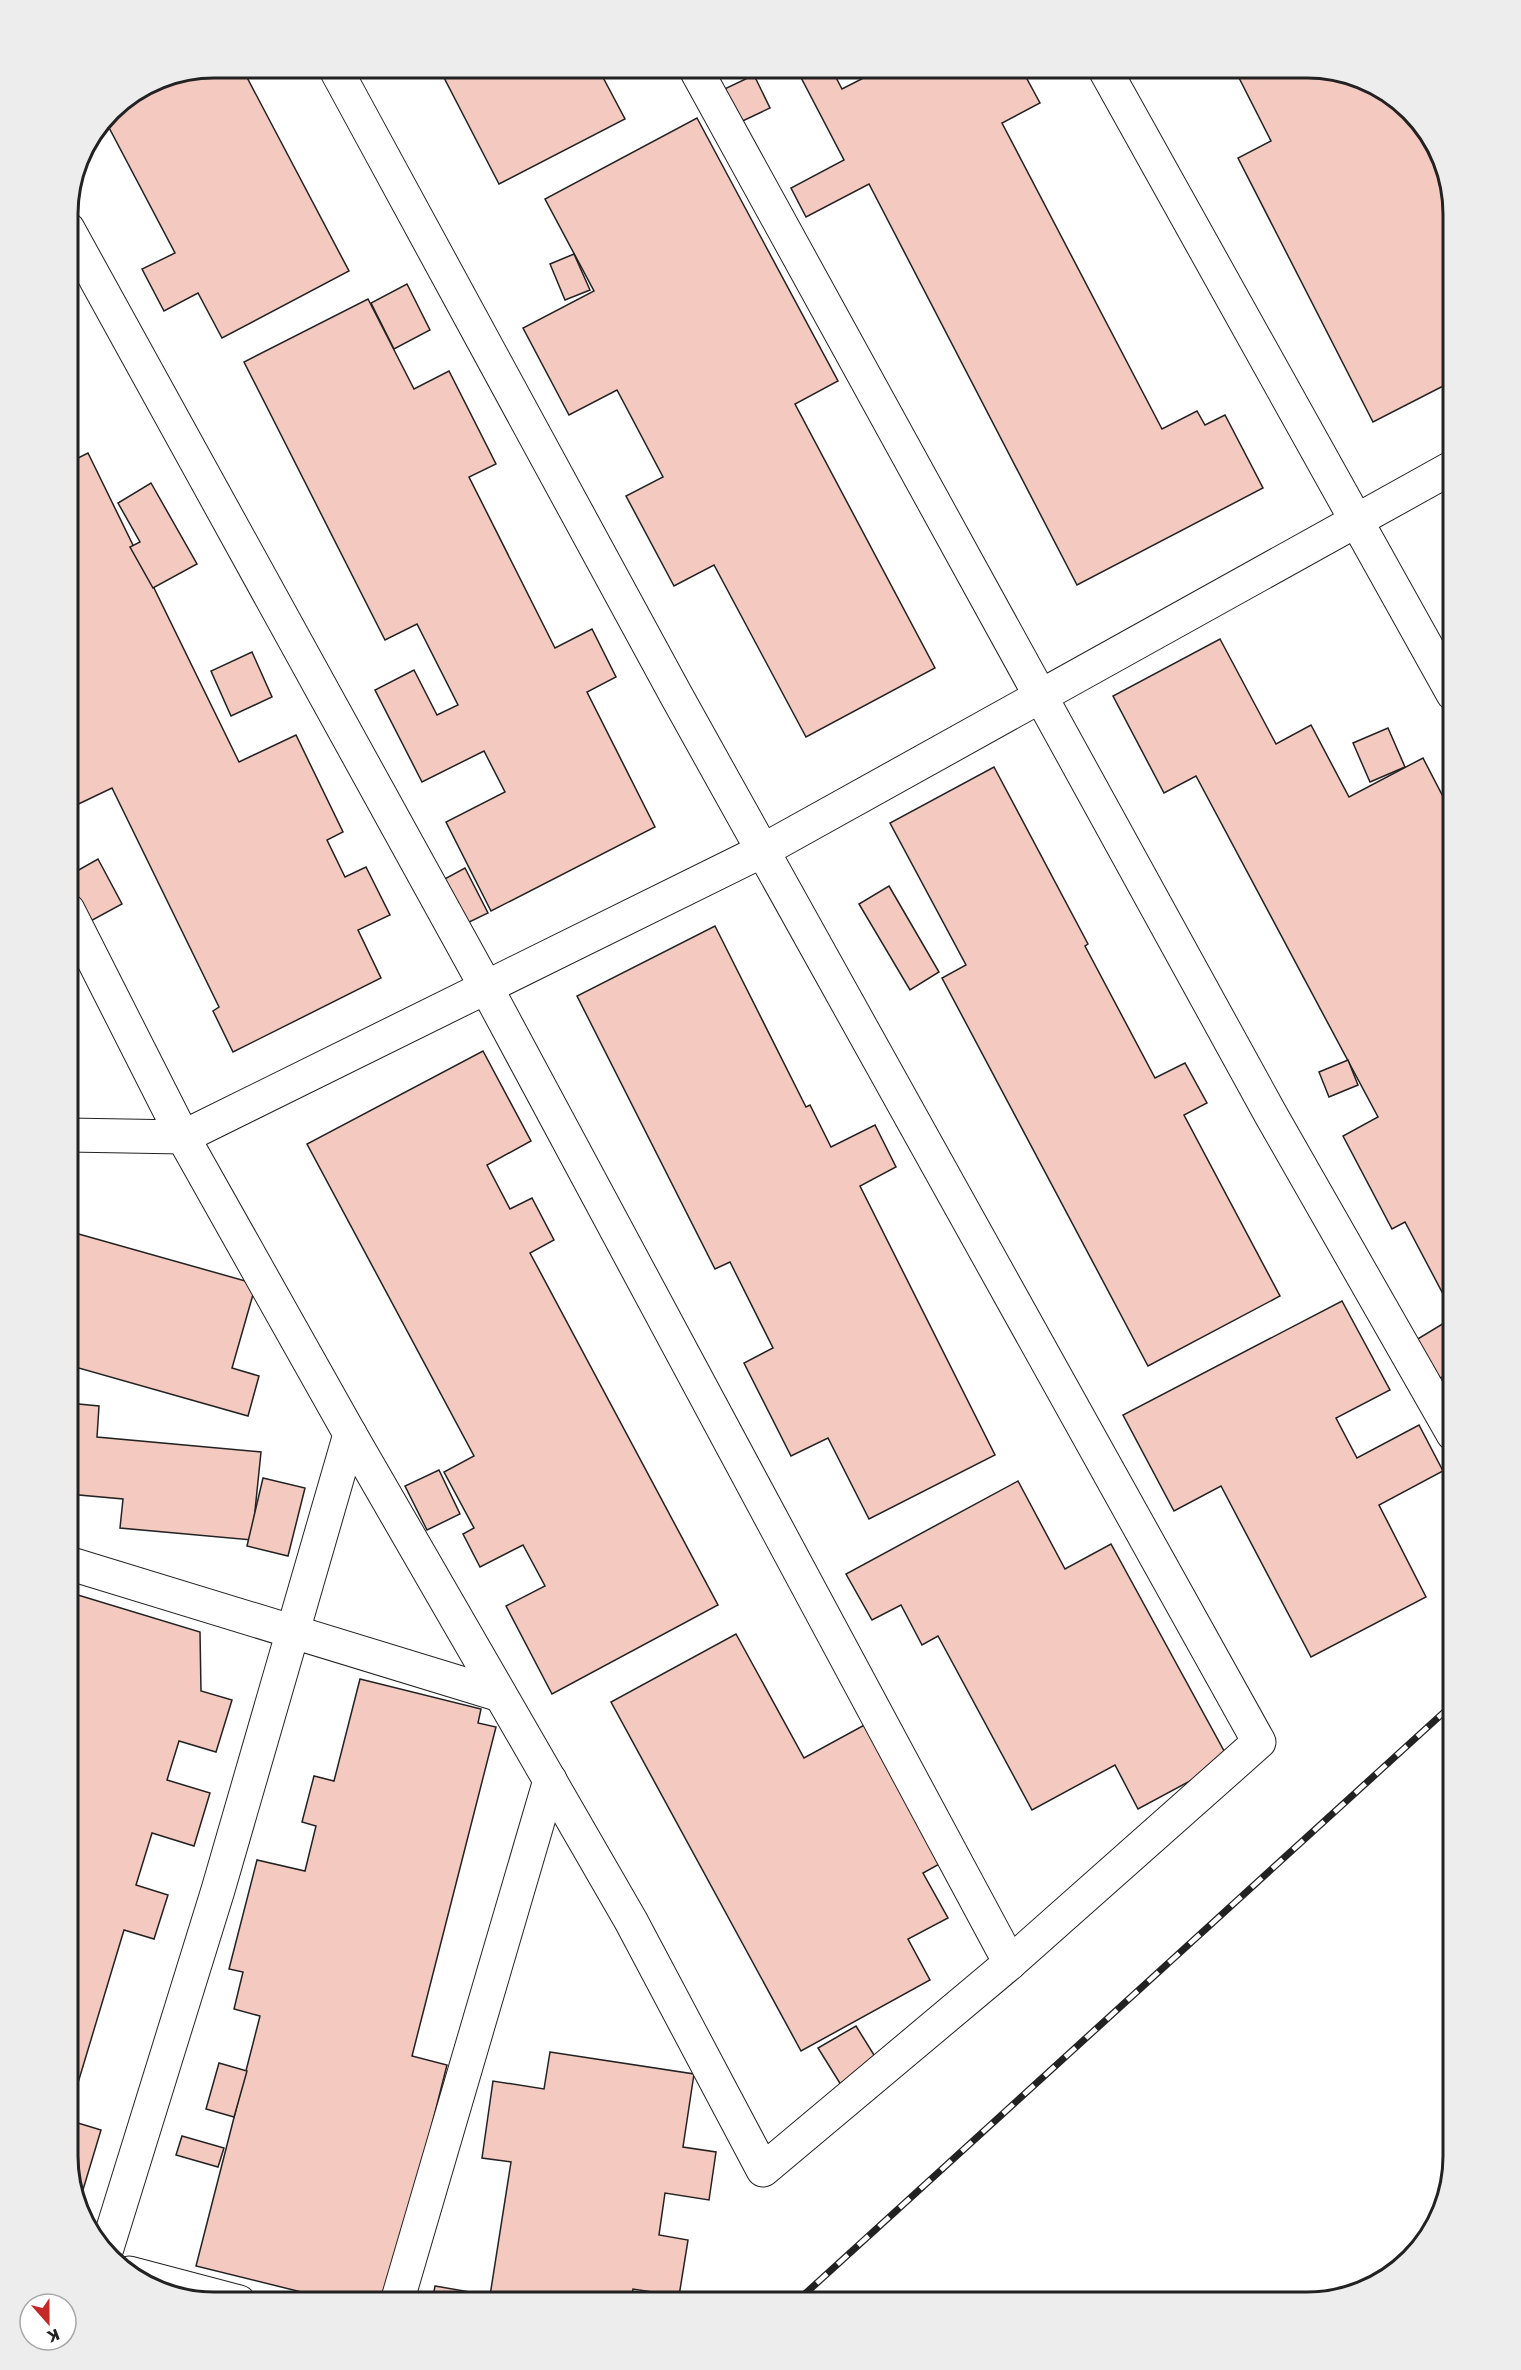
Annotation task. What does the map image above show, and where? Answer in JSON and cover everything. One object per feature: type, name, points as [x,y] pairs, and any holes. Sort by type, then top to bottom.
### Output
[{"type":"street","points":[[78,930],[183,1137],[350,1434],[631,1921],[763,2170],[1010,1964],[1259,1742],[762,851],[340,78]]},
{"type":"street","points":[[700,78],[1271,1115],[1443,1415]]},
{"type":"street","points":[[1110,78],[1443,674]]},
{"type":"street","points":[[78,247],[486,987],[1010,1964]]},
{"type":"street","points":[[78,1135],[183,1137],[762,851],[1443,473]]},
{"type":"street","points":[[109,2242],[218,1890],[350,1434]]},
{"type":"street","points":[[78,1566],[500,1695]]},
{"type":"street","points":[[400,2292],[550,1780]]},
{"type":"street","points":[[165,2282],[193,2290]]},
{"type":"building","points":[[247,78],[349,271],[222,338],[198,293],[164,311],[142,269],[175,253],[109,128],[124,112],[162,88],[197,79]]},
{"type":"building","points":[[444,78],[603,78],[625,119],[499,184]]},
{"type":"building","points":[[748,78],[755,78],[770,108],[732,126],[716,93]]},
{"type":"building","points":[[801,78],[836,78],[842,89],[863,78],[1026,78],[1040,103],[1002,123],[1162,429],[1197,411],[1205,425],[1225,415],[1263,488],[1077,585],[869,184],[806,217],[791,188],[844,160]]},
{"type":"building","points":[[1239,78],[1315,78],[1350,85],[1367,92],[1397,112],[1420,139],[1436,171],[1442,197],[1443,386],[1373,422],[1238,158],[1271,141]]},
{"type":"building","points":[[697,118],[838,381],[795,404],[935,668],[806,737],[714,565],[674,586],[626,496],[663,477],[617,390],[569,415],[523,328],[594,291],[545,199]]},
{"type":"building","points":[[574,254],[590,290],[565,300],[550,264]]},
{"type":"building","points":[[407,284],[430,330],[394,349],[371,303]]},
{"type":"building","points":[[368,299],[414,389],[449,371],[496,464],[469,477],[555,648],[592,629],[616,677],[587,692],[655,827],[491,911],[446,822],[505,792],[484,751],[422,782],[375,690],[414,670],[437,715],[458,705],[417,624],[385,640],[244,362]]},
{"type":"building","points":[[88,453],[239,762],[296,735],[343,832],[327,840],[345,877],[366,867],[390,915],[358,930],[381,978],[233,1052],[213,1011],[219,1007],[112,788],[78,804],[78,458]]},
{"type":"building","points":[[151,483],[197,564],[153,588],[130,547],[140,542],[118,503]]},
{"type":"building","points":[[1220,639],[1276,744],[1311,725],[1349,797],[1423,758],[1443,797],[1443,1294],[1405,1222],[1392,1229],[1343,1136],[1378,1117],[1196,776],[1164,793],[1113,696]]},
{"type":"building","points":[[252,652],[272,697],[231,716],[211,671]]},
{"type":"building","points":[[1388,728],[1405,767],[1370,782],[1353,743]]},
{"type":"building","points":[[994,767],[1088,944],[1085,946],[1155,1078],[1185,1063],[1207,1103],[1184,1115],[1280,1296],[1148,1366],[942,978],[966,965],[890,823]]},
{"type":"building","points":[[98,859],[122,904],[87,923],[78,906],[78,870]]},
{"type":"building","points":[[465,868],[488,913],[461,926],[439,882]]},
{"type":"building","points":[[889,886],[939,972],[910,990],[859,904]]},
{"type":"building","points":[[715,926],[806,1107],[810,1105],[831,1147],[875,1125],[896,1167],[860,1186],[995,1455],[869,1519],[828,1438],[791,1456],[744,1363],[773,1348],[730,1262],[715,1269],[577,996]]},
{"type":"building","points":[[483,1051],[531,1141],[487,1165],[510,1209],[532,1198],[554,1240],[530,1253],[718,1605],[552,1694],[506,1606],[545,1586],[523,1545],[480,1567],[463,1534],[474,1528],[444,1472],[474,1456],[307,1144]]},
{"type":"building","points":[[1348,1060],[1358,1085],[1329,1097],[1319,1072]]},
{"type":"building","points":[[78,1234],[256,1284],[232,1368],[259,1376],[248,1416],[78,1368]]},
{"type":"building","points":[[1342,1301],[1390,1390],[1336,1418],[1357,1458],[1419,1425],[1443,1471],[1379,1505],[1426,1597],[1311,1657],[1221,1486],[1174,1511],[1123,1415]]},
{"type":"building","points":[[1443,1324],[1443,1377],[1439,1379],[1416,1340]]},
{"type":"building","points":[[78,1404],[99,1406],[97,1437],[261,1452],[252,1540],[120,1528],[123,1499],[78,1495]]},
{"type":"building","points":[[439,1470],[460,1514],[427,1530],[405,1486]]},
{"type":"building","points":[[263,1478],[305,1488],[288,1556],[247,1546]]},
{"type":"building","points":[[1018,1481],[1065,1569],[1111,1544],[1229,1760],[1138,1809],[1115,1765],[1032,1810],[938,1636],[922,1645],[901,1605],[872,1620],[846,1574]]},
{"type":"building","points":[[78,1595],[200,1632],[201,1691],[232,1700],[216,1752],[179,1741],[167,1780],[210,1793],[194,1846],[152,1833],[136,1885],[168,1895],[154,1939],[124,1930],[78,2083]]},
{"type":"building","points":[[736,1634],[804,1758],[868,1723],[943,1862],[923,1873],[948,1918],[908,1939],[930,1980],[801,2051],[611,1702]]},
{"type":"building","points":[[360,1679],[481,1709],[478,1723],[496,1727],[412,2056],[447,2065],[390,2292],[301,2292],[196,2266],[260,2016],[234,2009],[243,1972],[229,1969],[257,1860],[305,1871],[316,1826],[302,1822],[314,1776],[334,1781]]},
{"type":"building","points":[[856,2026],[879,2063],[841,2085],[818,2048]]},
{"type":"building","points":[[550,2052],[694,2074],[683,2147],[716,2152],[709,2200],[665,2193],[659,2235],[688,2240],[680,2292],[633,2289],[633,2292],[491,2292],[511,2162],[482,2158],[493,2081],[544,2089]]},
{"type":"building","points":[[219,2063],[247,2071],[234,2117],[206,2109]]},
{"type":"building","points":[[78,2123],[101,2130],[83,2190],[79,2173]]},
{"type":"building","points":[[182,2136],[224,2148],[218,2167],[176,2155]]},
{"type":"building","points":[[435,2286],[470,2292],[434,2292]]},
{"type":"railway","points":[[807,2292],[1443,1713]]}]
